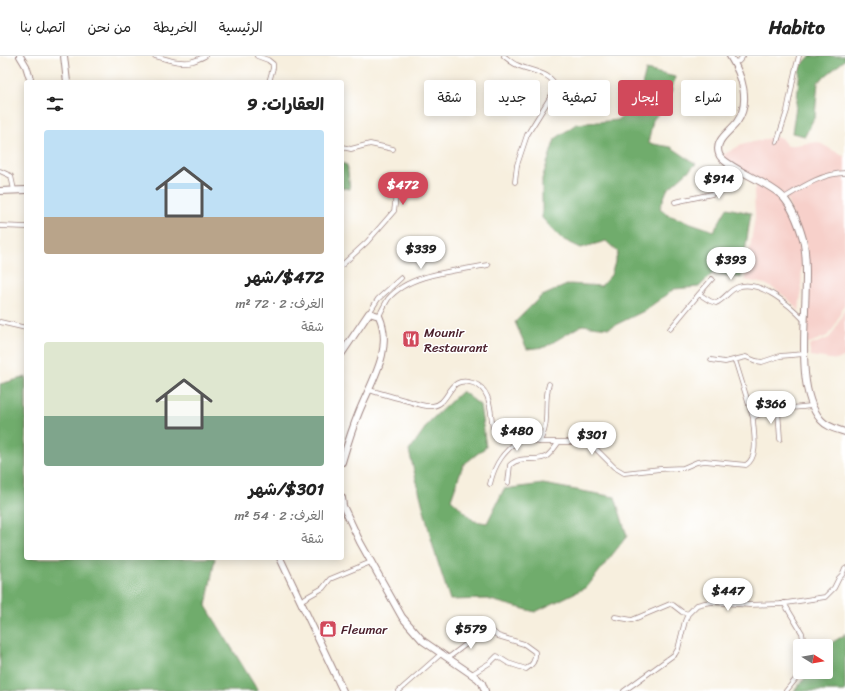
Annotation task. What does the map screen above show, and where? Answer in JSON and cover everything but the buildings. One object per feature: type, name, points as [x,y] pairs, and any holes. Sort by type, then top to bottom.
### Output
[{"type":"street","points":[[20,56],[26,66],[30,80]]},
{"type":"street","points":[[64,56],[67,80]]},
{"type":"street","points":[[155,56],[168,60],[186,62],[192,62],[205,56]]},
{"type":"street","points":[[257,56],[268,60],[272,64],[273,68],[270,80]]},
{"type":"street","points":[[504,56],[516,65],[550,78],[555,83],[556,88],[527,135],[517,164],[515,182]]},
{"type":"street","points":[[730,56],[734,62],[742,83],[744,100],[738,121],[718,144],[720,158],[772,188],[784,198],[795,218],[804,246],[806,268],[804,354],[811,406],[826,425],[845,432]]},
{"type":"street","points":[[734,62],[739,61],[743,56]]},
{"type":"street","points":[[777,142],[792,92],[794,71],[799,56]]},
{"type":"street","points":[[344,147],[351,149],[370,144],[392,149]]},
{"type":"street","points":[[675,202],[712,194],[722,189],[727,178],[728,164]]},
{"type":"street","points":[[0,171],[11,176],[14,190]]},
{"type":"street","points":[[784,198],[807,184],[830,174],[845,172]]},
{"type":"street","points":[[344,263],[367,242],[394,212],[394,184],[391,179]]},
{"type":"street","points":[[0,191],[24,190]]},
{"type":"street","points":[[0,226],[24,227]]},
{"type":"street","points":[[380,316],[389,299],[415,280],[488,265]]},
{"type":"street","points":[[344,350],[378,300],[401,278]]},
{"type":"street","points":[[670,329],[712,279]]},
{"type":"street","points":[[699,294],[716,303],[727,296],[735,288],[739,286],[751,285],[780,298],[805,321]]},
{"type":"street","points":[[369,313],[380,316]]},
{"type":"street","points":[[344,445],[369,390],[383,353],[385,336],[383,323],[380,316]]},
{"type":"street","points":[[0,322],[24,328]]},
{"type":"street","points":[[711,360],[725,362],[746,357],[762,362],[780,356],[804,354]]},
{"type":"street","points":[[369,390],[422,405],[432,406],[438,405],[453,386],[458,383],[466,381],[477,384],[483,388],[488,397],[493,428],[496,432],[539,442],[576,442],[591,444],[614,467],[624,473],[682,468],[704,461],[746,465],[750,462],[754,454],[753,418],[735,360]]},
{"type":"street","points":[[539,442],[546,426],[546,394],[549,384]]},
{"type":"street","points":[[753,418],[763,412],[811,406]]},
{"type":"street","points":[[778,410],[780,439]]},
{"type":"street","points":[[490,484],[498,461],[510,447],[521,438]]},
{"type":"street","points":[[508,483],[510,465],[515,461],[546,456],[558,443]]},
{"type":"street","points":[[344,508],[371,562],[402,617],[423,641],[472,674],[482,683],[486,691]]},
{"type":"street","points":[[281,560],[343,691]]},
{"type":"street","points":[[300,600],[323,588],[330,579],[371,562]]},
{"type":"street","points":[[624,691],[675,654],[678,649],[688,614],[697,606],[713,602],[749,605],[784,603],[825,597],[834,588],[845,568]]},
{"type":"street","points":[[784,603],[802,633],[803,639]]},
{"type":"street","points":[[615,617],[632,620],[670,604],[688,614]]},
{"type":"street","points":[[448,658],[486,629],[491,630],[498,636],[524,644],[535,652],[536,658],[531,666],[526,669],[508,663],[496,656],[491,662],[472,674]]},
{"type":"street","points":[[399,691],[442,654]]},
{"type":"street","points":[[786,691],[796,679]]},
{"type":"shaded area","points":[[774,137],[781,138],[787,146],[818,142],[845,157],[845,303],[833,329],[827,336],[809,343],[806,342],[806,247],[785,196],[724,159],[723,155],[741,145]]},
{"type":"shaded area","points":[[757,184],[777,196],[797,235],[802,257],[799,311],[788,299],[776,290],[765,284],[745,280],[755,217],[754,190]]},
{"type":"shaded area","points":[[845,309],[845,356],[837,360],[811,356],[809,346],[829,338]]},
{"type":"green space","points":[[810,56],[845,56],[845,60],[818,82],[815,116],[805,136],[792,133],[800,67]]},
{"type":"green space","points":[[646,70],[675,77],[673,85],[673,80],[643,80]]},
{"type":"green space","points":[[623,116],[656,116],[653,120],[648,143],[671,147],[696,164],[667,190],[660,208],[668,215],[714,231],[727,208],[751,213],[741,278],[713,273],[699,287],[674,289],[644,311],[609,328],[582,325],[545,347],[527,349],[515,322],[540,297],[569,284],[601,286],[611,275],[618,252],[606,241],[581,248],[562,239],[542,218],[542,179],[555,139],[576,124],[618,120]]},
{"type":"green space","points":[[344,164],[347,165],[350,189],[344,188]]},
{"type":"green space","points":[[24,378],[24,560],[215,560],[206,606],[258,691],[0,691],[0,384]]},
{"type":"green space","points":[[462,391],[480,405],[486,447],[463,465],[451,499],[474,521],[487,523],[504,489],[543,484],[615,497],[627,536],[587,587],[535,612],[487,599],[450,600],[434,550],[409,451],[430,421]]},
{"type":"green space","points":[[845,633],[845,691],[794,691],[804,679],[833,679],[833,642],[843,636]]},
{"type":"place","name":"Mounir Restaurant","points":[[411,339]]},
{"type":"place","name":"Fleumar","points":[[328,629]]}]
